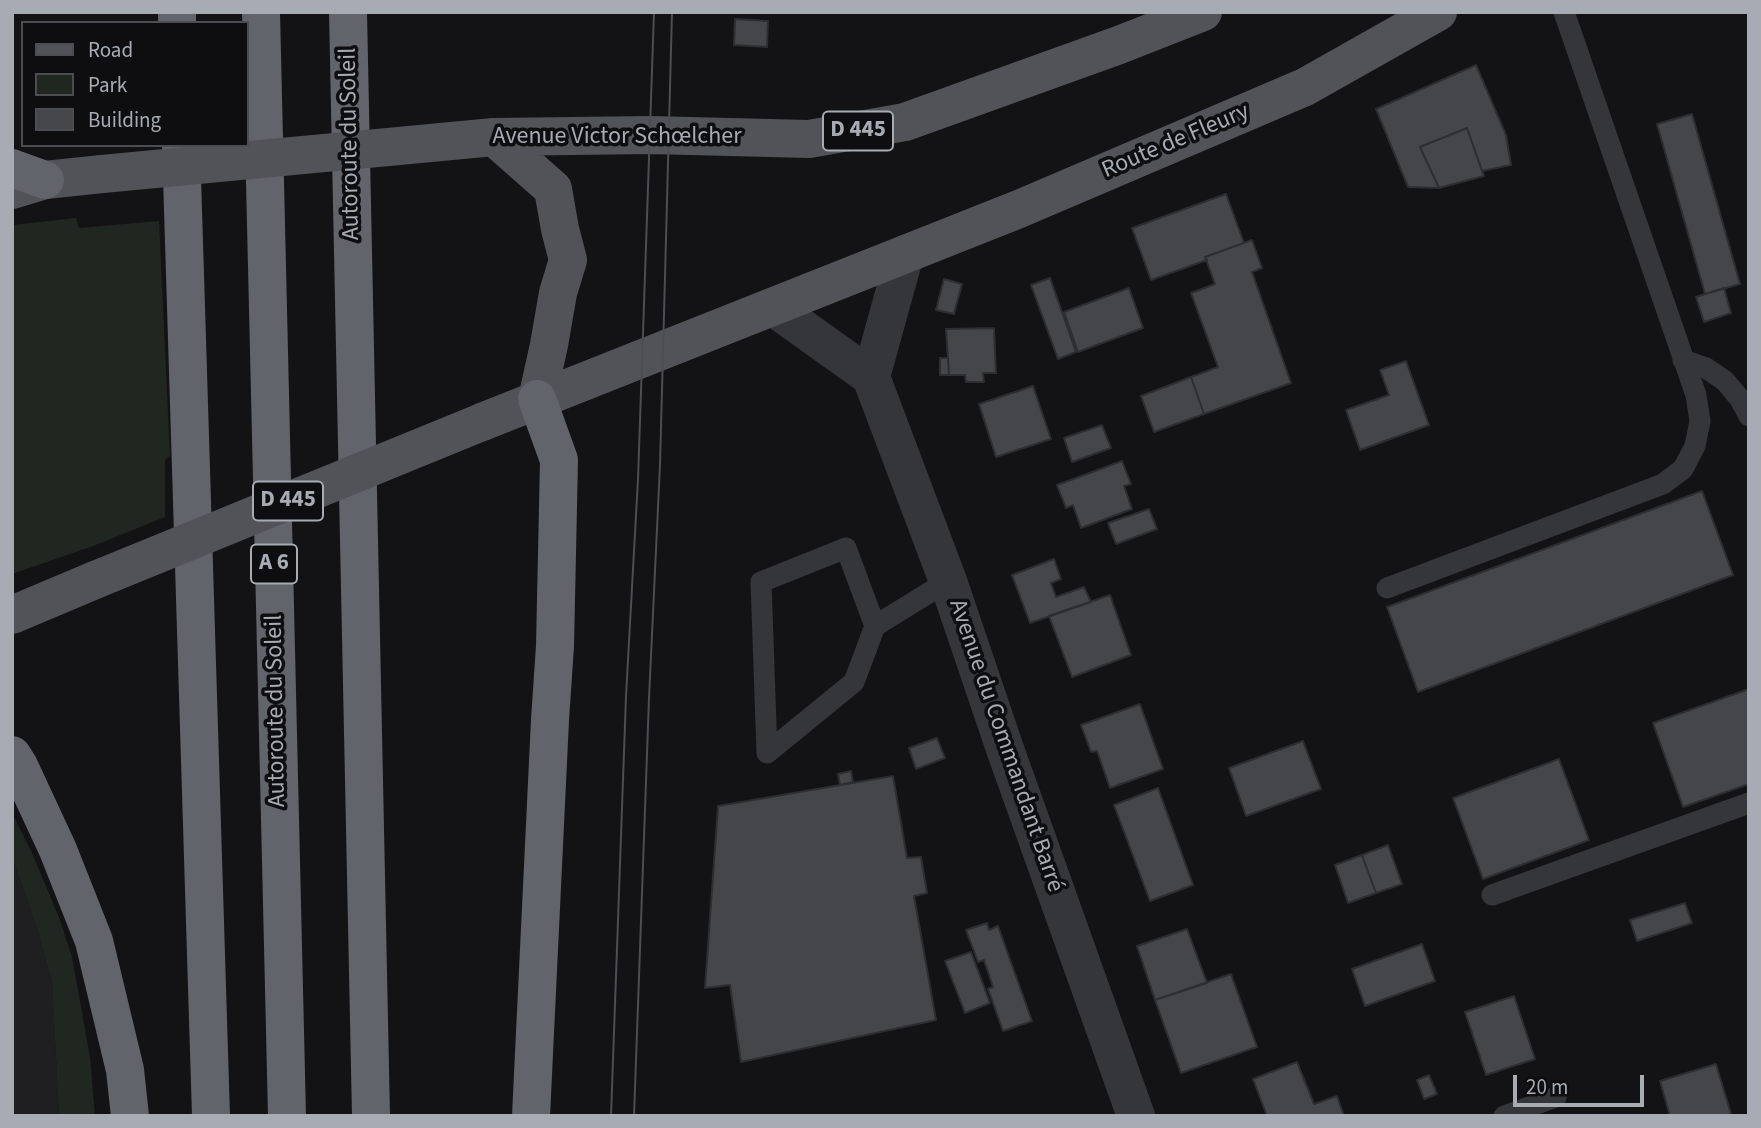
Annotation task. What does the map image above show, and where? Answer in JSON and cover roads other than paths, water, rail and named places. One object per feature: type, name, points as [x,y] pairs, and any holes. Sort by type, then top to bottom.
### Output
[{"type":"highway","name":"Autoroute du Soleil","points":[[261,12],[287,1116]]},
{"type":"highway","name":"Autoroute du Soleil","points":[[348,12],[371,1116]]},
{"type":"highway","points":[[181,147],[211,1116]]},
{"type":"highway","points":[[531,1116],[555,646],[559,472],[559,460],[537,399]]},
{"type":"highway","points":[[12,755],[58,849],[94,942],[125,1070],[130,1116]]},
{"type":"main road","name":"Avenue Victor Schœlcher","points":[[23,180],[494,137],[650,135],[809,139],[905,122],[1203,12]]},
{"type":"main road","name":"Route de Fleury","points":[[905,254],[1305,87],[1438,12]]},
{"type":"main road","points":[[494,137],[554,189],[568,260],[558,293],[537,399]]},
{"type":"main road","name":"D 445","points":[[12,615],[537,399],[905,254]]},
{"type":"street","points":[[773,307],[871,377],[905,254]]},
{"type":"street","name":"Avenue du Commandant Barré","points":[[871,377],[948,581],[1136,1116]]},
{"type":"lane","points":[[1387,588],[1663,484],[1683,468],[1695,446],[1700,421],[1696,396],[1564,12]]},
{"type":"lane","points":[[1683,360],[1706,368],[1725,381],[1740,399],[1749,416]]},
{"type":"lane","points":[[876,626],[846,548],[761,582],[767,753],[854,682],[876,626],[948,581]]},
{"type":"lane","points":[[1492,895],[1749,803]]},
{"type":"lane","points":[[1504,1116],[1556,1097]]},
{"type":"tram line","points":[[611,1116],[626,696],[638,479],[654,12]]},
{"type":"tram line","points":[[634,1116],[660,465],[672,12]]}]
